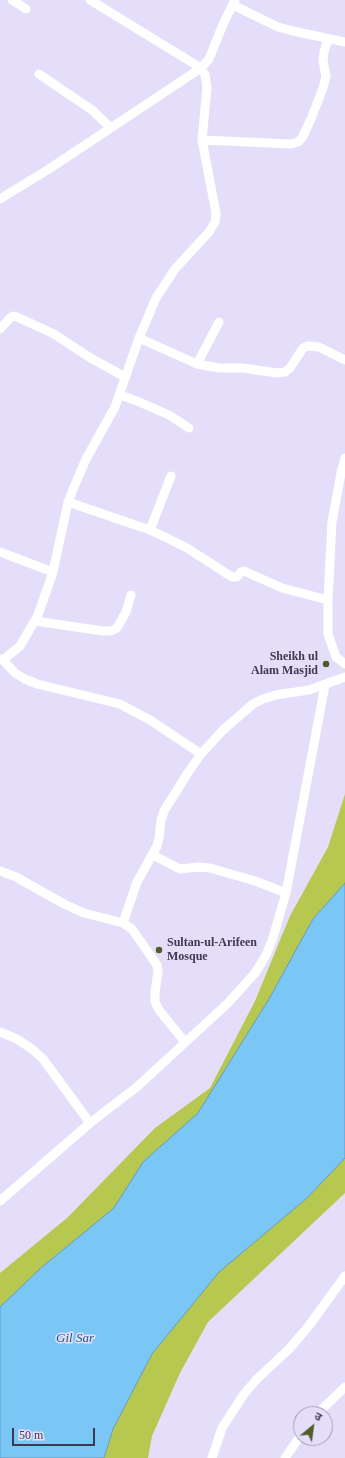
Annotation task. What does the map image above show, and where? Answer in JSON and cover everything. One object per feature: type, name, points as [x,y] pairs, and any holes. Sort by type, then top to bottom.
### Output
[{"type":"street","points":[[12,0],[26,9]]},
{"type":"street","points":[[90,0],[201,68],[205,75],[207,87],[202,140],[216,213],[215,222],[209,232],[174,269],[156,298],[139,338],[120,395],[106,426],[86,459],[68,502],[53,572],[35,621],[20,646],[1,659],[15,673],[37,684],[120,704],[150,720],[201,754]]},
{"type":"street","points":[[0,200],[201,68],[209,58],[234,2],[278,27],[345,42]]},
{"type":"street","points":[[202,140],[291,144],[298,142],[302,138],[323,88],[326,76],[324,52],[328,39]]},
{"type":"street","points":[[38,74],[92,110],[110,128]]},
{"type":"street","points":[[0,329],[10,318],[17,316],[54,334],[89,357],[125,377]]},
{"type":"street","points":[[197,364],[219,322]]},
{"type":"street","points":[[139,338],[197,364],[219,368],[243,368],[277,373],[285,372],[290,368],[303,348],[308,346],[319,347],[345,360]]},
{"type":"street","points":[[120,395],[169,415],[189,428]]},
{"type":"street","points":[[345,458],[332,522],[328,600],[328,634],[336,657],[345,664]]},
{"type":"street","points":[[150,530],[171,476]]},
{"type":"street","points":[[68,502],[150,530],[186,548],[232,577],[237,577],[244,571],[282,588],[328,600]]},
{"type":"street","points":[[0,552],[53,572]]},
{"type":"street","points":[[35,621],[112,631],[117,628],[126,612],[131,595]]},
{"type":"street","points":[[123,923],[137,882],[157,846],[164,811],[201,754],[223,730],[253,704],[276,695],[309,690],[345,677]]},
{"type":"street","points":[[0,1201],[90,1123],[138,1086],[228,1003],[255,973],[265,957],[272,941],[286,893],[325,684]]},
{"type":"street","points":[[153,855],[180,869],[199,867],[210,868],[286,893]]},
{"type":"street","points":[[0,871],[16,877],[84,914],[123,923],[132,929],[157,965],[158,971],[155,1002],[159,1010],[184,1042]]},
{"type":"street","points":[[0,1032],[17,1039],[32,1049],[43,1059],[90,1123]]},
{"type":"street","points":[[212,1458],[215,1444],[222,1428],[234,1408],[257,1379],[308,1327],[345,1276]]},
{"type":"street","points":[[325,1406],[345,1387]]},
{"type":"street","points":[[285,1458],[293,1446]]},
{"type":"green space","name":"Gil Sar","points":[[345,794],[345,1193],[208,1322],[180,1373],[152,1436],[148,1458],[0,1458],[0,1273],[67,1218],[155,1128],[210,1088],[255,1001],[290,916],[328,847]]},
{"type":"water","name":"Gil Sar","points":[[345,883],[345,1158],[307,1198],[219,1272],[152,1354],[113,1429],[104,1458],[0,1458],[0,1307],[42,1267],[114,1208],[143,1162],[198,1113],[269,999],[313,919]]},
{"type":"place","name":"Sheikh ul Alam Masjid","points":[[326,664]]},
{"type":"place","name":"Sultan-ul-Arifeen Mosque","points":[[159,950]]}]
